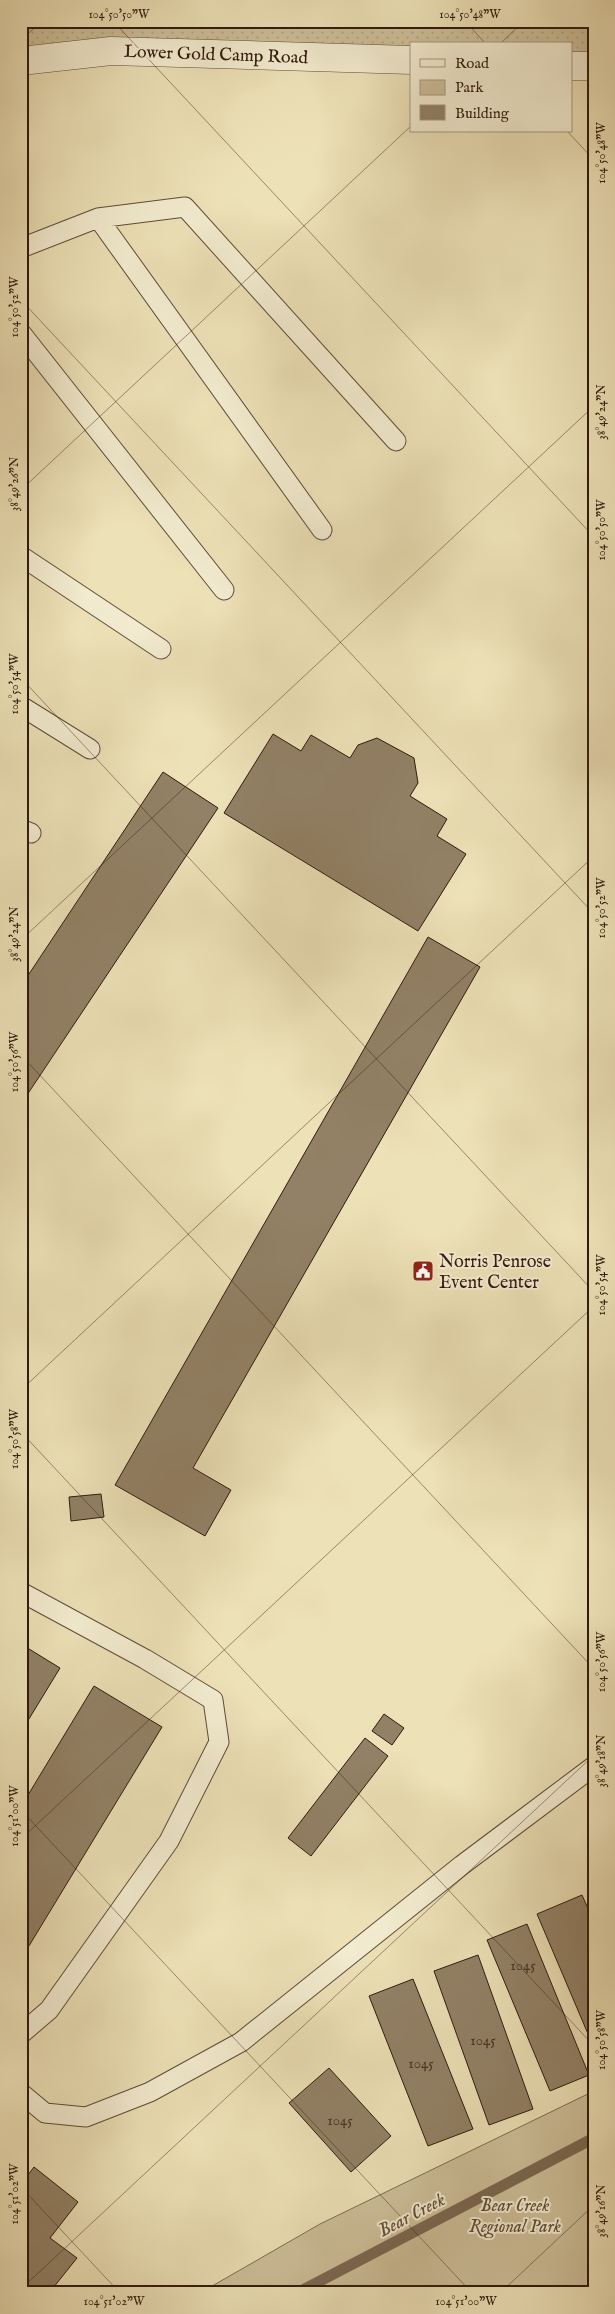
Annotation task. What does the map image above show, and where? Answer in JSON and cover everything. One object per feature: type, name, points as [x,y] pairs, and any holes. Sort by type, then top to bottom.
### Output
[{"type":"street","name":"Lower Gold Camp Road","points":[[21,61],[111,51],[410,60]]},
{"type":"street","points":[[572,66],[594,66]]},
{"type":"lane","points":[[21,248],[98,218],[185,208],[396,441]]},
{"type":"lane","points":[[98,218],[322,530]]},
{"type":"lane","points":[[21,334],[224,590]]},
{"type":"lane","points":[[21,556],[161,649]]},
{"type":"lane","points":[[21,706],[90,750]]},
{"type":"lane","points":[[21,1592],[145,1659],[213,1700],[219,1742],[169,1841],[48,2010],[21,2034]]},
{"type":"lane","points":[[21,2093],[45,2113],[86,2117],[150,2092],[241,2042],[462,1865],[594,1766]]},
{"type":"green space","points":[[21,21],[594,21],[594,66],[572,66],[572,42],[410,42],[410,60],[21,62]]},
{"type":"green space","name":"Bear Creek Regional Park","points":[[594,2091],[594,2293],[200,2293],[320,2224]]},
{"type":"building","points":[[273,734],[301,751],[311,735],[350,758],[358,745],[377,738],[414,758],[418,783],[410,796],[447,819],[437,836],[466,854],[418,931],[224,813]]},
{"type":"building","points":[[163,772],[218,808],[21,1104],[21,986]]},
{"type":"building","points":[[428,937],[480,967],[193,1468],[231,1490],[205,1536],[115,1485]]},
{"type":"building","points":[[101,1494],[104,1517],[71,1521],[69,1497]]},
{"type":"building","points":[[21,1644],[60,1668],[21,1732]]},
{"type":"building","points":[[94,1686],[162,1727],[21,1959],[21,1791],[28,1795]]},
{"type":"building","points":[[384,1714],[404,1728],[392,1745],[372,1731]]},
{"type":"building","points":[[365,1738],[388,1756],[311,1856],[288,1838]]},
{"type":"building","points":[[582,1895],[594,1922],[594,2048],[537,1914]]},
{"type":"building","points":[[527,1924],[589,2075],[550,2091],[487,1940]]},
{"type":"building","points":[[478,1955],[533,2109],[489,2125],[434,1971]]},
{"type":"building","points":[[413,1979],[473,2129],[428,2146],[369,1996]]},
{"type":"building","points":[[329,2068],[391,2136],[351,2172],[289,2103]]},
{"type":"building","points":[[34,2167],[78,2202],[50,2238],[77,2258],[49,2293],[37,2293],[21,2280],[21,2184]]},
{"type":"waterway","name":"Bear Creek","points":[[297,2293],[594,2138]]},
{"type":"place","name":"Norris Penrose Event Center","points":[[423,1271]]}]
